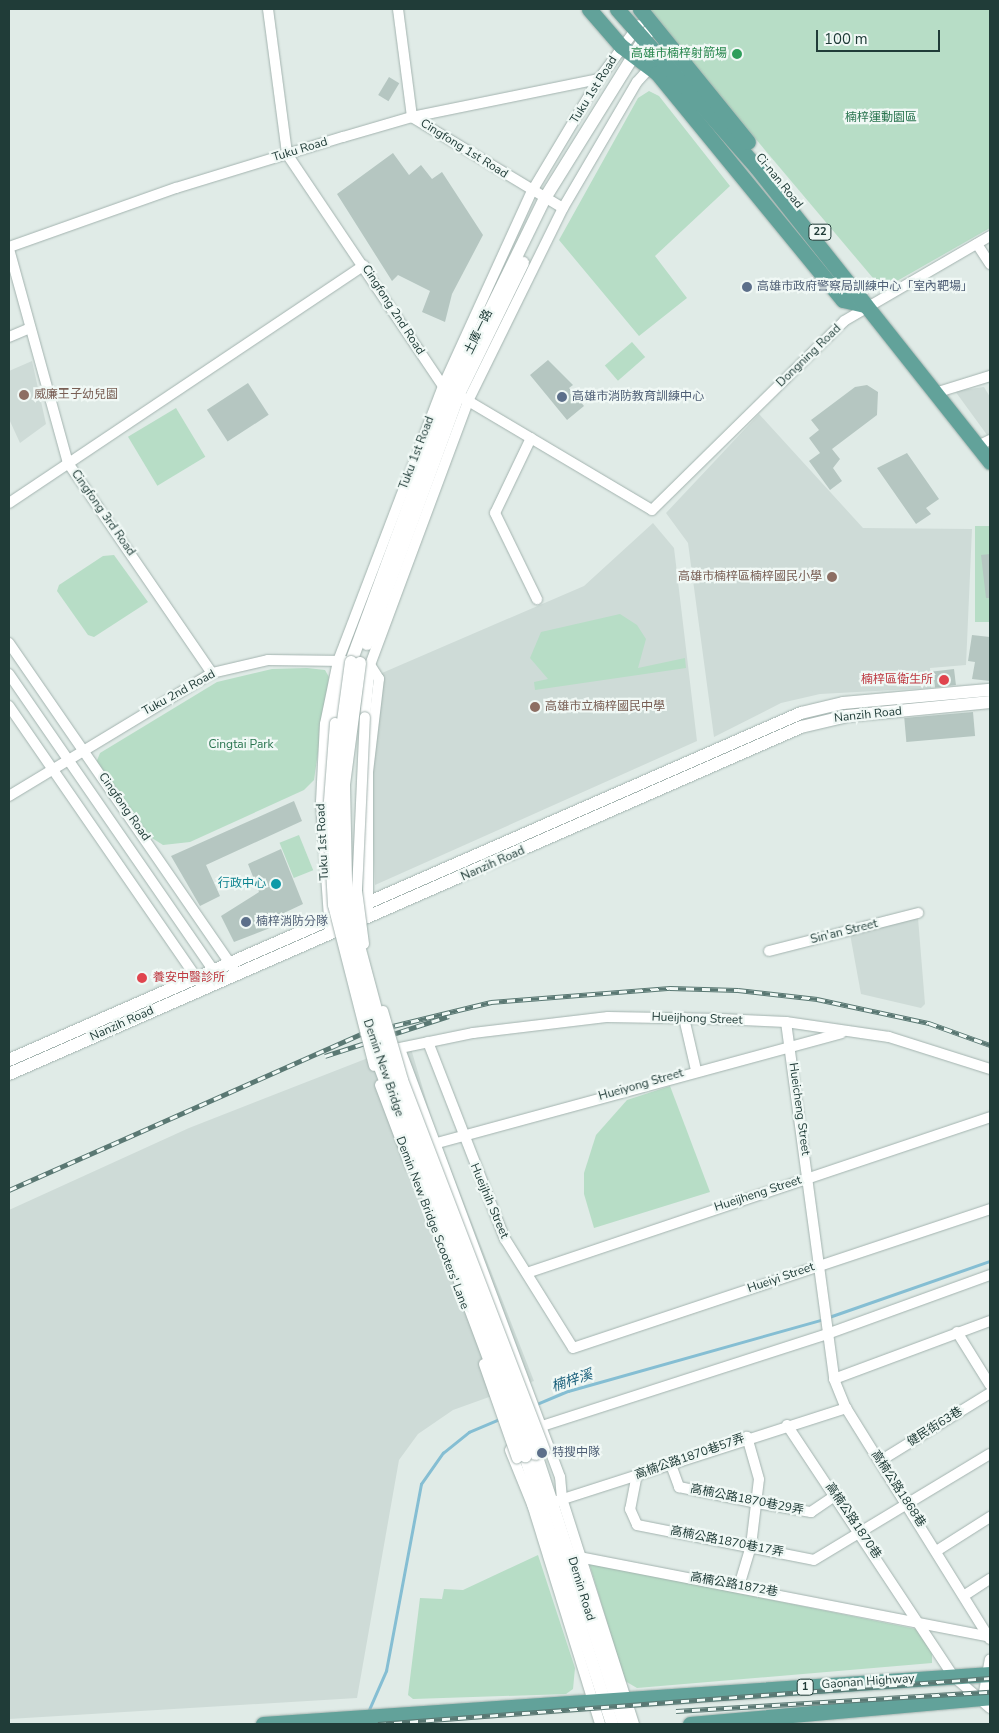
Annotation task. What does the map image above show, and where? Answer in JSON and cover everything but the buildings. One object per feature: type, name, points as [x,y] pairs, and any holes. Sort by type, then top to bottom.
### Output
[{"type":"main road","name":"Ci-nan Road","points":[[588,9],[647,41]]},
{"type":"main road","name":"Ci-nan Road","points":[[617,9],[757,168],[870,303],[985,444],[990,462]]},
{"type":"main road","name":"Gaonan Highway","points":[[263,1724],[953,1676],[989,1669]]},
{"type":"main road","name":"Gaonan Highway","points":[[690,1724],[988,1701]]},
{"type":"street","name":"Cingfong 2nd Road","points":[[268,9],[287,154],[455,392],[652,510]]},
{"type":"street","name":"Cingfong 1st Road","points":[[398,9],[412,118],[554,203]]},
{"type":"street","name":"Tuku 1st Road","points":[[361,664],[455,392],[532,191],[599,79],[647,41]]},
{"type":"street","name":"土庫一路","points":[[361,664],[455,392],[554,203],[647,41]]},
{"type":"street","points":[[554,203],[647,41]]},
{"type":"street","name":"Tuku Road","points":[[9,248],[287,154],[412,118],[599,79]]},
{"type":"street","name":"Dongning Road","points":[[652,510],[870,303],[990,236]]},
{"type":"street","points":[[976,244],[990,264]]},
{"type":"street","name":"Cingfong 3rd Road","points":[[9,248],[68,463],[212,673]]},
{"type":"street","points":[[9,503],[364,265]]},
{"type":"street","points":[[9,337],[30,328]]},
{"type":"street","points":[[940,390],[990,376]]},
{"type":"street","name":"Tuku 1st Road","points":[[330,932],[322,760],[338,661],[455,392]]},
{"type":"street","points":[[531,438],[495,513],[537,599]]},
{"type":"street","name":"Cingfong Road","points":[[9,643],[236,974]]},
{"type":"street","name":"Tuku 2nd Road","points":[[9,796],[212,673],[268,660],[338,661],[361,664]]},
{"type":"street","name":"Demin New Bridge Scooters' Lane","points":[[338,661],[342,680],[335,723],[328,851],[333,905],[354,998],[391,1117],[531,1455]]},
{"type":"street","points":[[361,664],[378,679],[368,772],[366,901],[369,914]]},
{"type":"street","name":"Demin New Bridge Scooters' Lane","points":[[361,664],[365,717],[357,891],[362,937],[403,1080],[531,1455]]},
{"type":"street","name":"Demin New Bridge","points":[[361,664],[335,780],[336,866],[342,920],[378,1062],[531,1455]]},
{"type":"street","name":"Cingfong Road","points":[[9,674],[213,968],[220,981]]},
{"type":"street","name":"Nanzih Road","points":[[9,1060],[328,917],[801,713],[842,703],[990,690]]},
{"type":"street","name":"Nanzih Road","points":[[9,1074],[369,914],[450,883],[801,727],[847,716],[990,702]]},
{"type":"street","points":[[9,706],[203,988]]},
{"type":"street","name":"Sin'an Street","points":[[770,951],[918,912]]},
{"type":"street","name":"Hueijhong Street","points":[[437,1143],[410,1084],[400,1048],[428,1042],[608,1017],[786,1022],[889,1037],[990,1069]]},
{"type":"street","points":[[684,1018],[696,1070]]},
{"type":"street","name":"Hueicheng Street","points":[[786,1022],[809,1177],[827,1334]]},
{"type":"street","name":"Hueiyong Street","points":[[437,1143],[790,1044],[846,1031]]},
{"type":"street","name":"Hueijhih Street","points":[[428,1042],[462,1137],[505,1239],[573,1348]]},
{"type":"street","name":"Hueijheng Street","points":[[527,1273],[990,1117]]},
{"type":"street","points":[[437,1143],[540,1422],[551,1501]]},
{"type":"street","name":"Hueiyi Street","points":[[573,1348],[990,1209]]},
{"type":"street","points":[[551,1501],[506,1439],[540,1422],[827,1334],[990,1275]]},
{"type":"street","points":[[834,1379],[990,1321]]},
{"type":"street","points":[[957,1332],[990,1385]]},
{"type":"street","name":"高楠公路1868巷","points":[[827,1334],[834,1379],[846,1408],[938,1550],[990,1638]]},
{"type":"street","name":"健民街63巷","points":[[880,1461],[990,1392]]},
{"type":"street","name":"高楠公路1870巷57弄","points":[[551,1501],[747,1437],[846,1408]]},
{"type":"street","name":"高楠公路1870巷","points":[[787,1425],[862,1532],[953,1676]]},
{"type":"street","points":[[739,1586],[751,1546],[759,1478],[747,1437]]},
{"type":"street","name":"高楠公路1870巷17弄","points":[[637,1474],[630,1509],[637,1525],[751,1546],[814,1560],[990,1454]]},
{"type":"street","points":[[531,1455],[551,1501]]},
{"type":"street","name":"Demin Road","points":[[531,1455],[551,1501],[610,1700],[612,1724]]},
{"type":"street","name":"高楠公路1870巷29弄","points":[[670,1462],[679,1488],[811,1512],[836,1495]]},
{"type":"street","name":"Demin Road","points":[[551,1501],[610,1700],[624,1724]]},
{"type":"street","points":[[938,1550],[990,1517]]},
{"type":"street","name":"高楠公路1872巷","points":[[567,1560],[739,1586],[917,1619],[990,1638]]},
{"type":"street","points":[[965,1595],[990,1579]]},
{"type":"street","points":[[988,1701],[989,1669]]},
{"type":"street","points":[[953,1676],[988,1701]]},
{"type":"street","name":"Demin Road","points":[[600,1724],[610,1700]]},
{"type":"street","name":"Demin Road","points":[[610,1700],[634,1724]]},
{"type":"shaded area","name":"威廉王子幼兒園","points":[[32,361],[46,424],[20,443],[9,419],[9,371]]},
{"type":"shaded area","points":[[984,387],[990,397],[990,439],[955,391]]},
{"type":"shaded area","name":"高雄市楠梓區楠梓國民小學","points":[[759,414],[863,528],[972,529],[966,665],[930,668],[931,688],[820,694],[781,703],[714,737],[688,543],[666,513]]},
{"type":"shaded area","name":"高雄市立楠梓國民中學","points":[[653,523],[674,548],[697,741],[375,885],[370,772],[382,673],[584,586]]},
{"type":"shaded area","points":[[918,918],[925,1004],[921,1008],[861,994],[850,934]]},
{"type":"shaded area","points":[[409,1042],[434,1126],[534,1381],[453,1410],[418,1434],[399,1460],[357,1698],[9,1719],[9,1210],[189,1128]]},
{"type":"green space","name":"楠梓運動園區","points":[[646,9],[990,9],[990,228],[897,281],[878,284]]},
{"type":"green space","points":[[649,91],[659,96],[730,186],[655,256],[687,298],[639,336],[559,240],[638,98]]},
{"type":"green space","points":[[632,342],[645,357],[618,381],[605,366]]},
{"type":"green space","points":[[176,408],[205,457],[157,486],[128,437]]},
{"type":"green space","points":[[975,526],[990,526],[990,622],[975,622]]},
{"type":"green space","points":[[114,555],[148,602],[94,637],[88,635],[57,591],[59,585],[103,556]]},
{"type":"green space","points":[[620,614],[637,625],[646,639],[638,668],[685,658],[686,668],[535,690],[534,682],[548,679],[530,658],[541,632]]},
{"type":"green space","name":"Cingtai Park","points":[[307,668],[325,670],[329,677],[314,780],[304,790],[190,842],[163,845],[144,833],[96,763],[100,753],[217,682],[272,669]]},
{"type":"green space","points":[[299,835],[313,870],[294,878],[280,843]]},
{"type":"green space","points":[[670,1086],[710,1192],[594,1228],[584,1194],[584,1173],[596,1135],[627,1100]]},
{"type":"green space","points":[[538,1555],[575,1668],[573,1689],[566,1694],[413,1699],[408,1695],[420,1598],[442,1599],[444,1589],[463,1590]]},
{"type":"green space","points":[[589,1563],[916,1629],[932,1653],[932,1663],[637,1688],[625,1681]]},
{"type":"waterway","name":"楠梓溪","points":[[829,1317],[990,1261]]},
{"type":"waterway","name":"楠梓溪","points":[[537,1404],[568,1391],[824,1319]]},
{"type":"waterway","name":"楠梓溪","points":[[368,1712],[386,1671],[421,1484],[443,1453],[469,1432],[499,1419]]},
{"type":"railway","points":[[9,1190],[364,1033],[491,1002],[670,988],[738,990],[817,999],[929,1023],[990,1045]]},
{"type":"railway","points":[[325,1056],[449,1016]]},
{"type":"railway","points":[[378,1724],[990,1678]]},
{"type":"railway","points":[[676,1711],[990,1692]]},
{"type":"place","name":"高雄市楠梓射箭場","points":[[737,54]]},
{"type":"place","name":"高雄市政府警察局訓練中心「室內靶場」","points":[[747,287]]},
{"type":"place","name":"威廉王子幼兒園","points":[[24,395]]},
{"type":"place","name":"高雄市消防教育訓練中心","points":[[562,397]]},
{"type":"place","name":"高雄市楠梓區楠梓國民小學","points":[[832,577]]},
{"type":"place","name":"楠梓區衛生所","points":[[944,680]]},
{"type":"place","name":"高雄市立楠梓國民中學","points":[[535,707]]},
{"type":"place","name":"行政中心","points":[[276,884]]},
{"type":"place","name":"楠梓消防分隊","points":[[246,922]]},
{"type":"place","name":"養安中醫診所","points":[[142,978]]},
{"type":"place","name":"特搜中隊","points":[[542,1453]]}]
